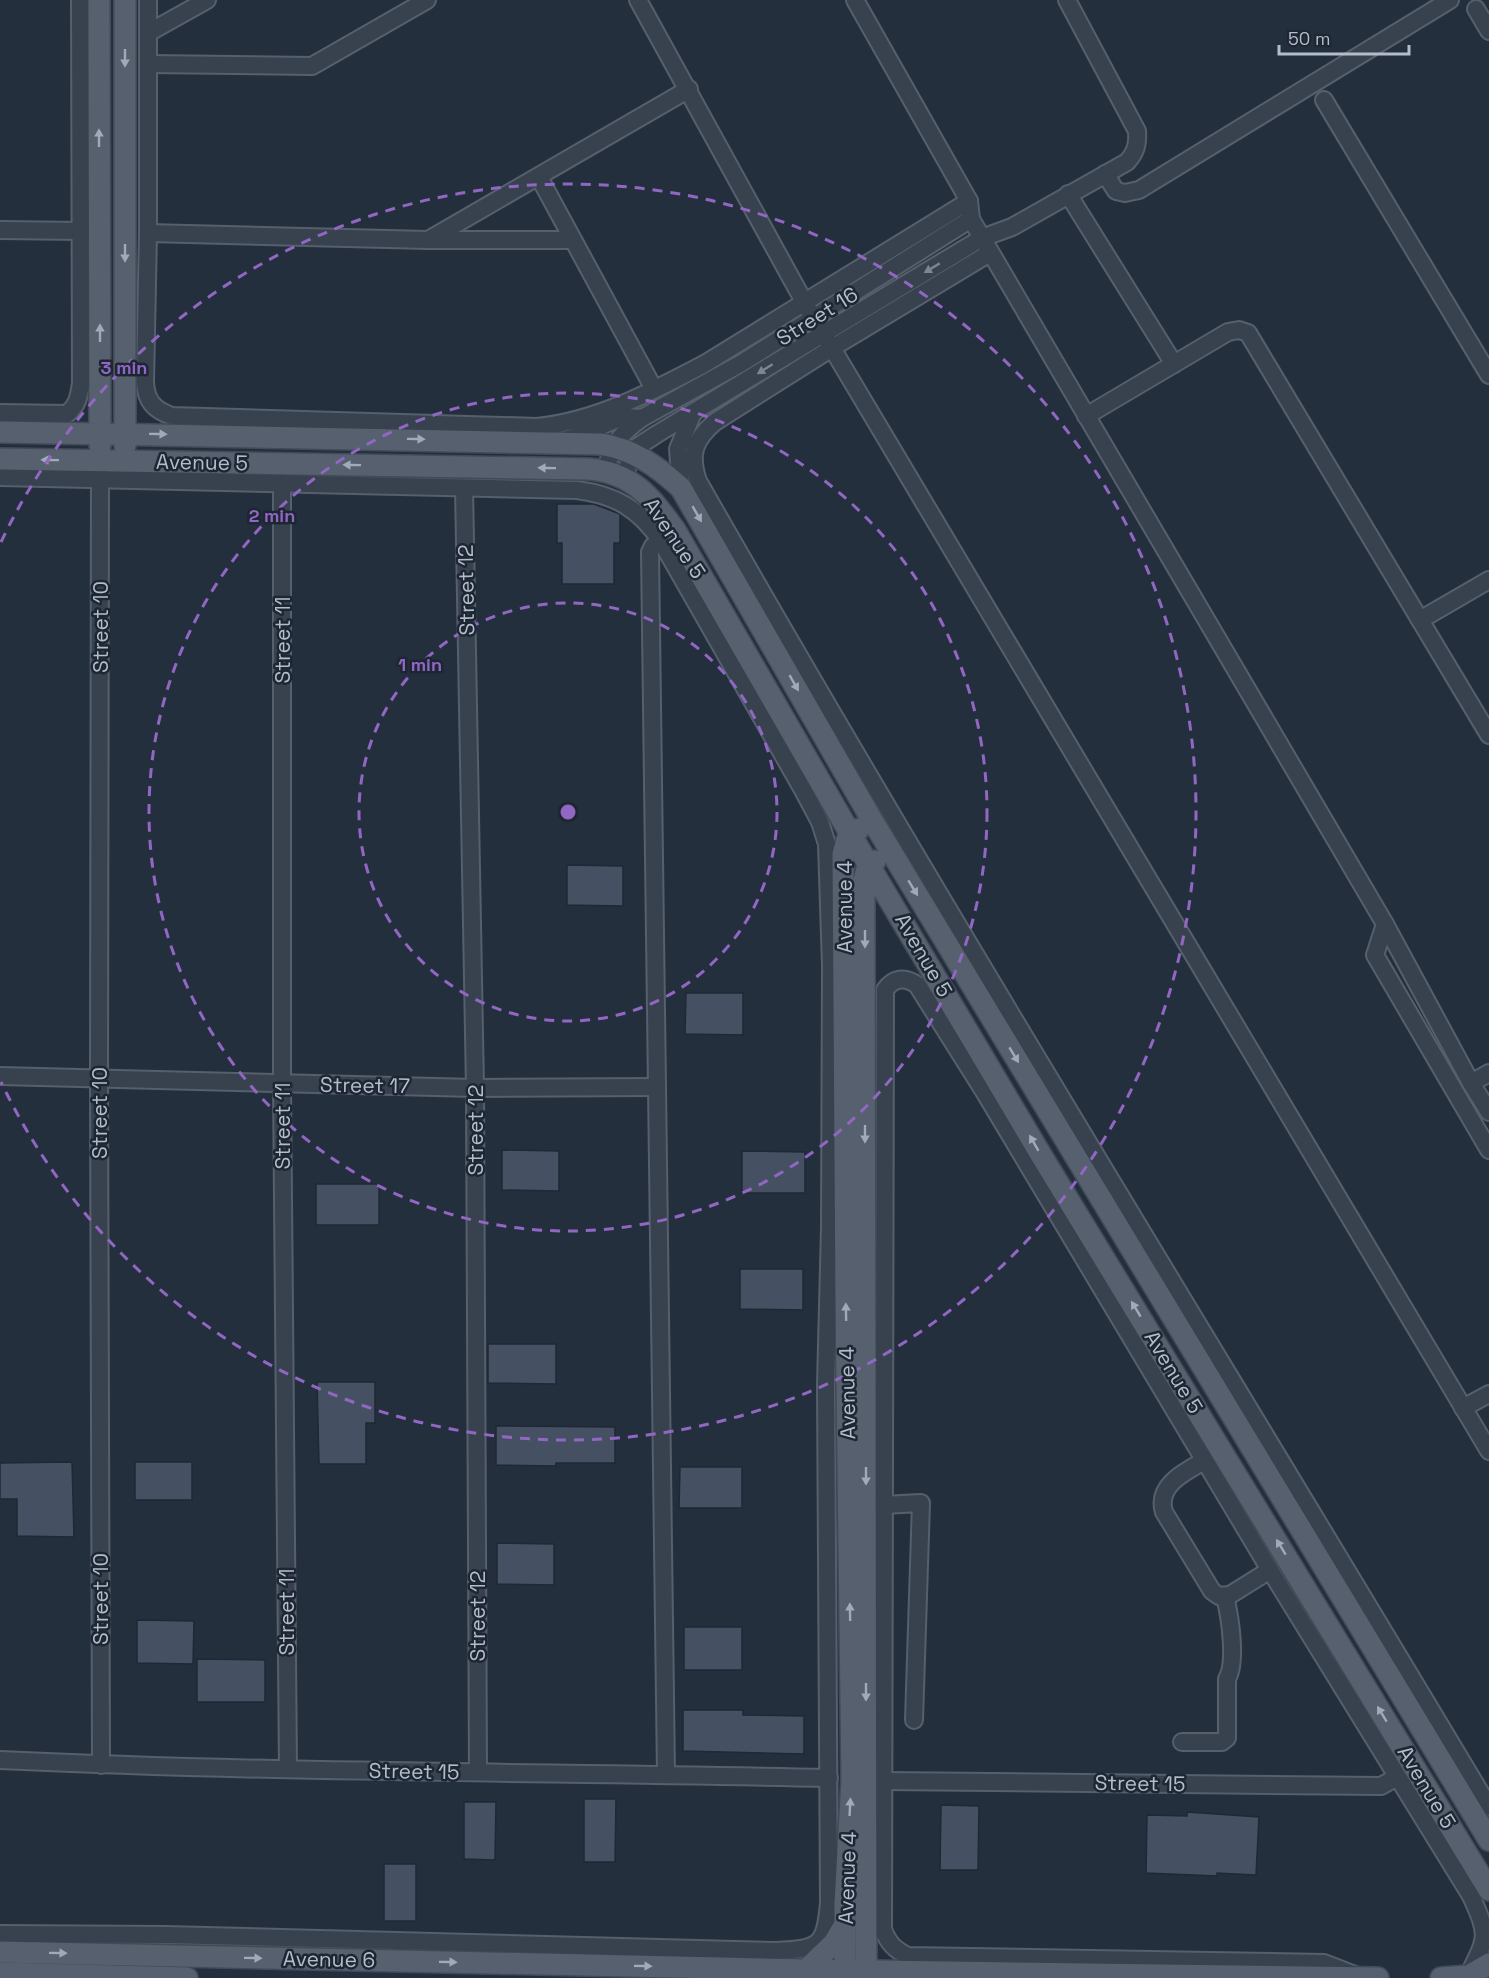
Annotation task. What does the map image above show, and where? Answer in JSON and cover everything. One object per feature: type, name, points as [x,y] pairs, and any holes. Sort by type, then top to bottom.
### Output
[{"type":"main road","points":[[99,0],[90,383],[99,433],[100,470]]},
{"type":"main road","points":[[124,461],[125,0]]},
{"type":"main road","name":"Avenue 5","points":[[0,432],[53,424],[99,433],[561,443],[623,450],[654,465],[681,488],[891,852],[1489,1839]]},
{"type":"main road","name":"Avenue 5","points":[[0,459],[100,470],[124,461],[614,474],[644,491],[675,530],[851,835],[1482,1890]]},
{"type":"main road","name":"Avenue 4","points":[[845,1974],[844,1926],[837,1903],[852,1779],[843,854],[851,835],[872,820]]},
{"type":"main road","name":"Avenue 4","points":[[866,1974],[867,1935],[875,1910],[864,881],[865,873],[870,865],[891,852]]},
{"type":"main road","points":[[806,1970],[834,1943],[844,1926]]},
{"type":"main road","points":[[867,1935],[886,1957],[899,1966],[924,1966]]},
{"type":"main road","name":"Avenue 6","points":[[0,1952],[776,1960],[806,1970],[845,1974],[866,1974],[924,1966],[1378,1978]]},
{"type":"main road","points":[[1441,1978],[1468,1976],[1489,1964]]},
{"type":"main road","points":[[0,1973],[187,1978]]},
{"type":"street","points":[[0,413],[53,424],[74,409],[90,383],[81,231],[80,0]]},
{"type":"street","points":[[148,0],[146,395],[153,406],[172,416],[537,427],[587,418],[706,363],[969,201]]},
{"type":"street","points":[[148,33],[207,0]]},
{"type":"street","points":[[148,64],[312,66],[427,0]]},
{"type":"street","points":[[638,0],[689,89],[804,303],[1489,1451]]},
{"type":"street","points":[[855,0],[969,201],[971,219],[990,253],[1385,924],[1489,1112]]},
{"type":"street","name":"Street 16","points":[[623,450],[638,447],[827,341],[982,238],[1012,227],[1127,162],[1135,153],[1138,141],[1137,130],[1067,0]]},
{"type":"street","points":[[1105,174],[1116,191],[1125,194],[1139,190],[1450,0]]},
{"type":"street","points":[[1476,9],[1489,31]]},
{"type":"street","points":[[428,240],[689,89]]},
{"type":"street","points":[[1324,100],[1489,375]]},
{"type":"street","points":[[538,177],[654,389]]},
{"type":"street","points":[[1068,194],[1174,364]]},
{"type":"street","name":"Street 16","points":[[660,408],[740,364],[971,219]]},
{"type":"street","points":[[0,231],[81,231]]},
{"type":"street","points":[[148,233],[428,240],[572,240]]},
{"type":"street","points":[[990,253],[827,341],[715,422],[703,432],[694,453],[693,465],[698,481],[792,646],[963,933],[1489,1807]]},
{"type":"street","points":[[1086,416],[1228,332],[1239,330],[1248,333],[1489,735]]},
{"type":"street","name":"Avenue 5","points":[[561,443],[622,417],[642,418],[660,408]]},
{"type":"street","points":[[681,488],[678,449],[692,415]]},
{"type":"street","points":[[614,474],[623,450],[627,429],[642,418]]},
{"type":"street","points":[[0,477],[100,470],[282,483],[577,490],[595,492],[626,504],[653,530],[661,542],[803,790],[820,822],[827,844],[831,966],[830,1228],[826,1385],[829,1778],[837,1903],[825,1932],[816,1944],[776,1960],[166,1935],[0,1934]]},
{"type":"street","name":"Street 10","points":[[100,470],[101,1765]]},
{"type":"street","name":"Street 11","points":[[282,483],[282,1084],[288,1769]]},
{"type":"street","name":"Street 12","points":[[464,488],[475,1088],[478,1772]]},
{"type":"street","points":[[661,542],[653,546],[650,552],[666,1775]]},
{"type":"street","points":[[1420,620],[1489,580]]},
{"type":"street","points":[[753,666],[777,653]]},
{"type":"street","points":[[1385,924],[1375,956],[1489,1150]]},
{"type":"street","points":[[924,1966],[892,1946],[875,1910],[882,1781],[885,990],[894,981],[902,979],[916,985],[985,1093],[1396,1778],[1482,1890],[1485,1933],[1483,1945],[1468,1976]]},
{"type":"street","points":[[1471,1083],[1489,1073]]},
{"type":"street","name":"Street 17","points":[[0,1076],[475,1088],[657,1087]]},
{"type":"street","points":[[1463,1408],[1489,1394]]},
{"type":"street","points":[[1204,1461],[1167,1486],[1161,1503],[1164,1512],[1212,1591],[1218,1596],[1225,1597],[1270,1570]]},
{"type":"street","points":[[884,1505],[921,1503],[914,1720]]},
{"type":"street","points":[[1182,1742],[1222,1742],[1227,1738],[1227,1679],[1231,1671],[1230,1620],[1225,1597]]},
{"type":"street","name":"Street 15","points":[[0,1760],[101,1765],[829,1778]]},
{"type":"street","name":"Street 15","points":[[882,1781],[1381,1786],[1396,1778]]},
{"type":"building","points":[[557,504],[594,504],[620,514],[620,543],[614,543],[614,584],[562,584],[562,543],[557,543]]},
{"type":"building","points":[[567,865],[623,866],[623,906],[567,905]]},
{"type":"building","points":[[686,993],[743,993],[743,1035],[685,1034]]},
{"type":"building","points":[[502,1150],[559,1151],[559,1191],[502,1190]]},
{"type":"building","points":[[742,1151],[805,1152],[805,1193],[742,1193]]},
{"type":"building","points":[[316,1184],[379,1184],[379,1225],[316,1225]]},
{"type":"building","points":[[740,1269],[803,1269],[803,1310],[740,1309]]},
{"type":"building","points":[[488,1344],[556,1344],[556,1384],[488,1383]]},
{"type":"building","points":[[317,1382],[375,1382],[375,1423],[366,1423],[366,1464],[319,1464]]},
{"type":"building","points":[[496,1426],[615,1427],[615,1463],[556,1463],[556,1466],[496,1465]]},
{"type":"building","points":[[72,1462],[74,1537],[17,1536],[17,1499],[0,1499],[0,1463]]},
{"type":"building","points":[[135,1462],[192,1462],[192,1500],[135,1500]]},
{"type":"building","points":[[680,1467],[742,1467],[742,1508],[679,1508]]},
{"type":"building","points":[[497,1543],[554,1544],[554,1585],[497,1584]]},
{"type":"building","points":[[137,1620],[194,1621],[193,1664],[137,1663]]},
{"type":"building","points":[[684,1627],[742,1627],[742,1670],[684,1670]]},
{"type":"building","points":[[197,1659],[265,1660],[265,1702],[197,1702]]},
{"type":"building","points":[[683,1710],[743,1710],[743,1715],[804,1716],[804,1754],[683,1751]]},
{"type":"building","points":[[584,1799],[616,1799],[615,1862],[584,1862]]},
{"type":"building","points":[[464,1802],[496,1802],[495,1860],[464,1859]]},
{"type":"building","points":[[941,1805],[979,1806],[978,1870],[940,1870]]},
{"type":"building","points":[[1187,1812],[1259,1817],[1256,1875],[1146,1873],[1147,1815],[1187,1816]]},
{"type":"building","points":[[384,1864],[416,1864],[416,1921],[384,1921]]}]
